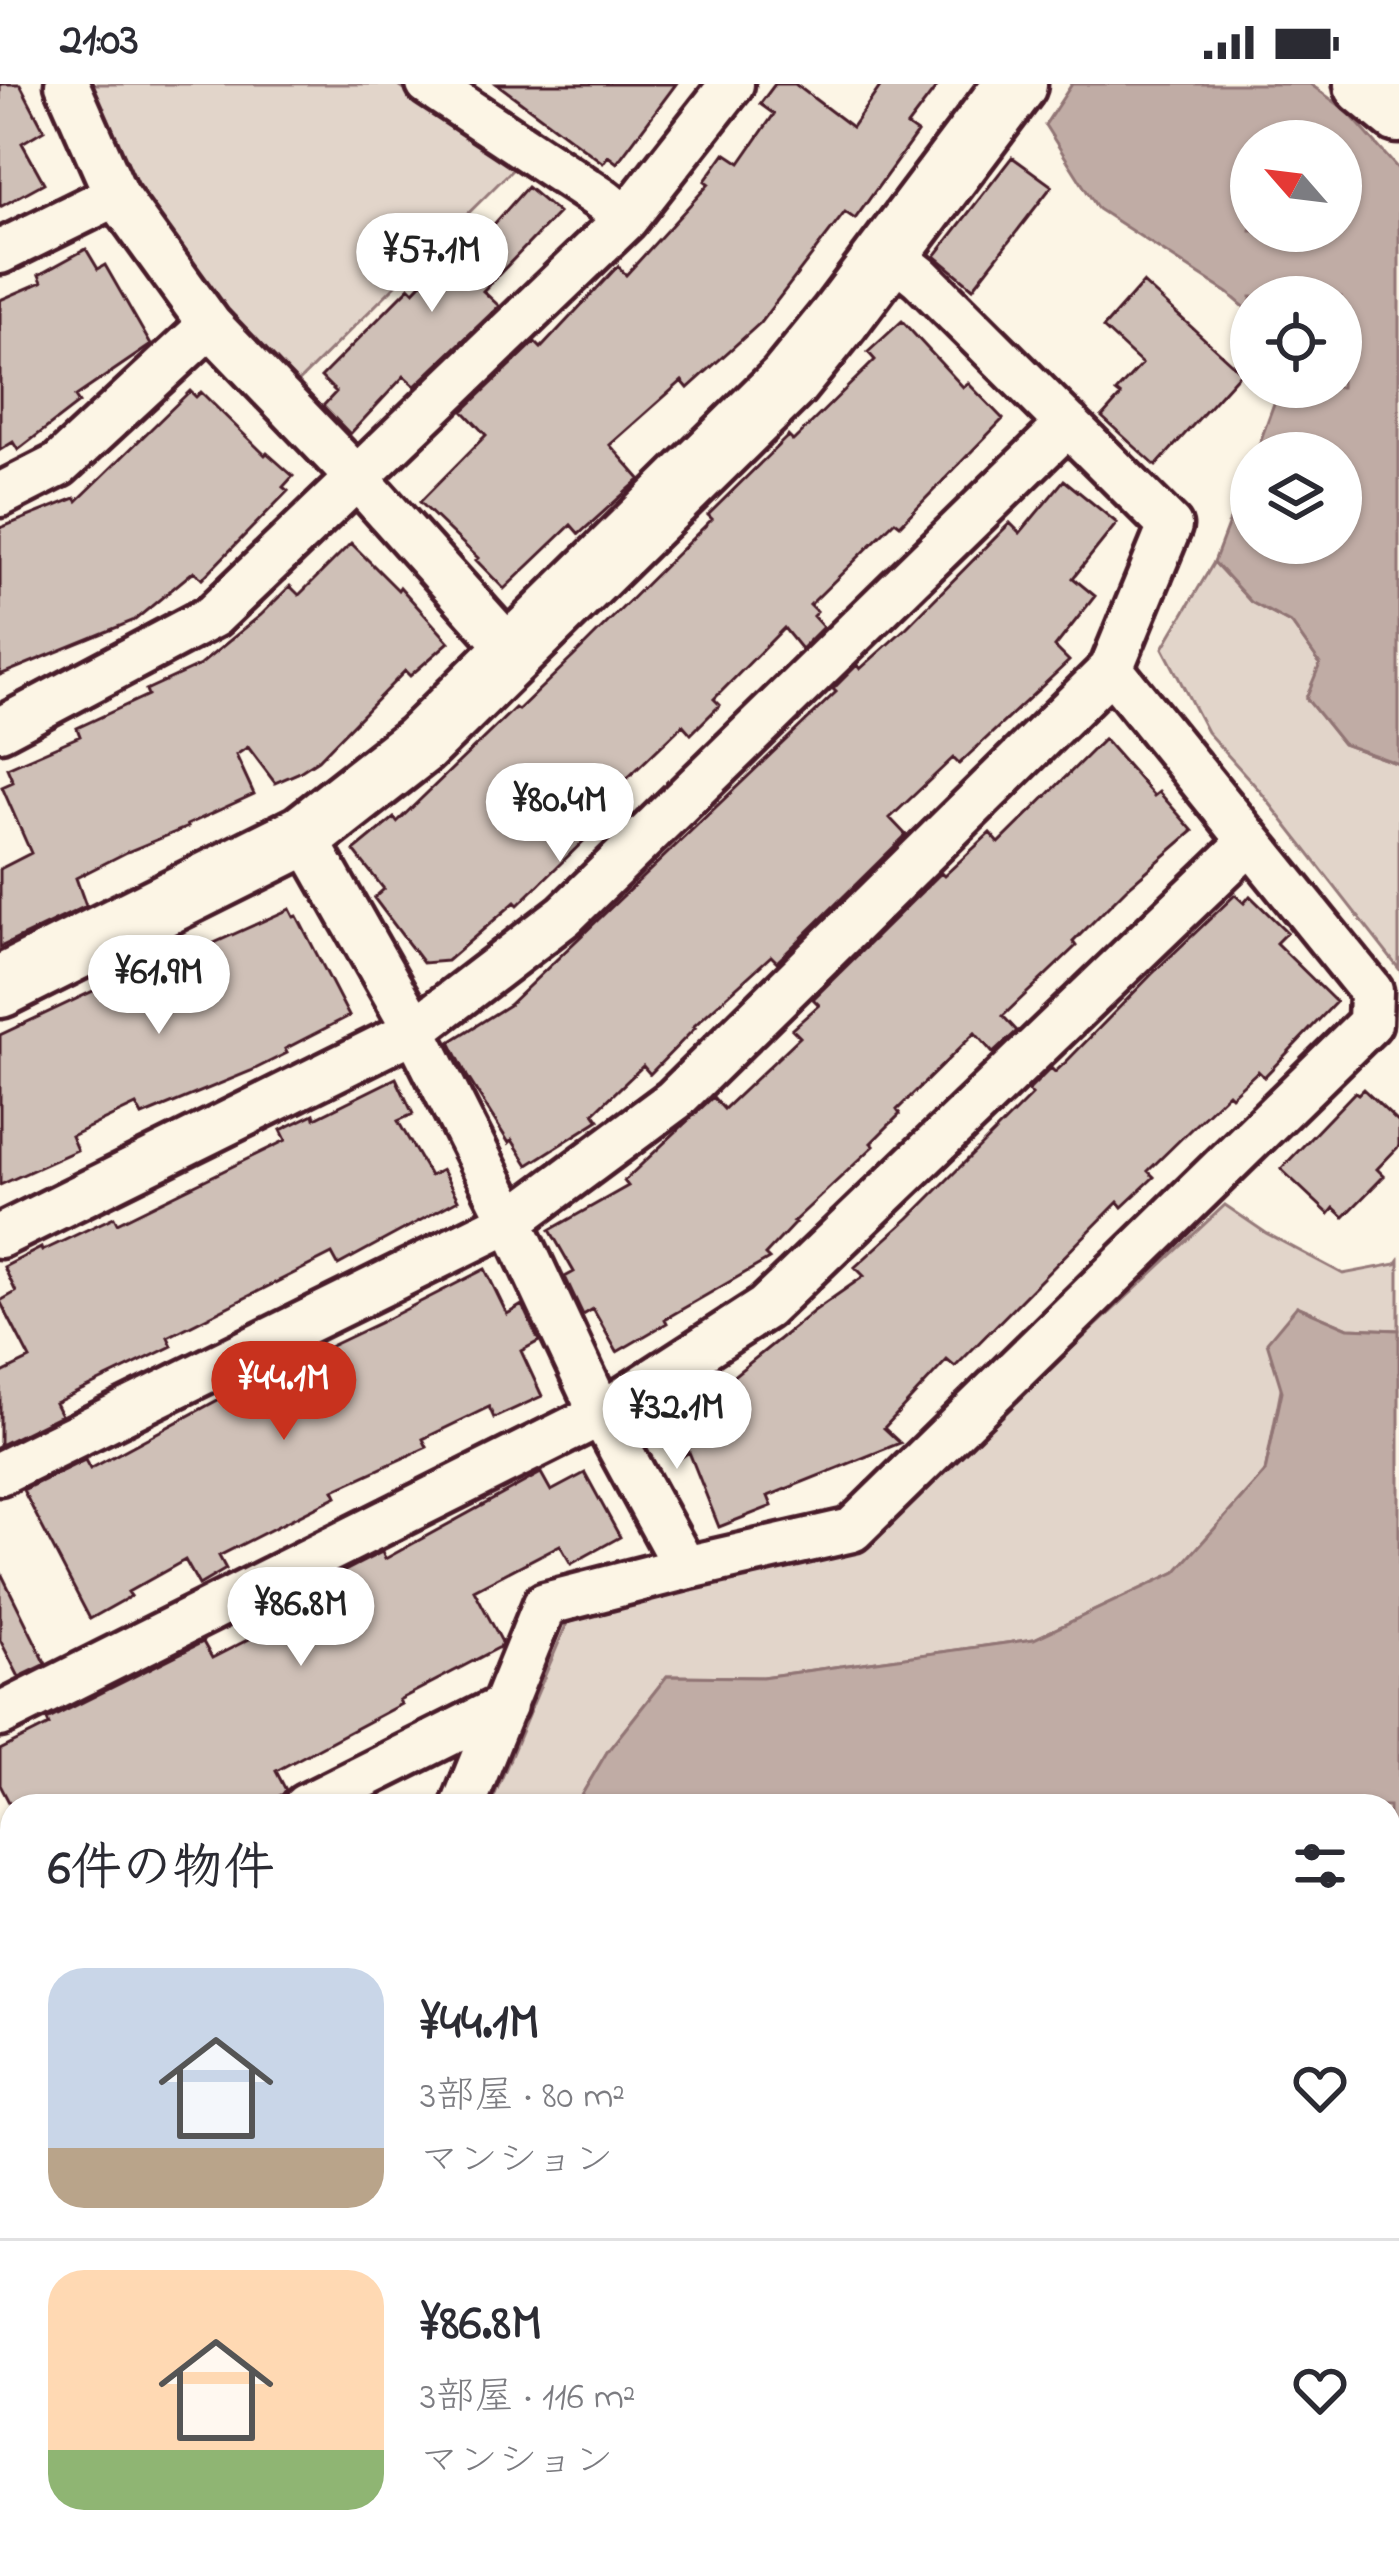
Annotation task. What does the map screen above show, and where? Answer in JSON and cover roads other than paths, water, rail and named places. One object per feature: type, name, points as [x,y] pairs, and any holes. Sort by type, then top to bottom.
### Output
[{"type":"street","points":[[67,84],[116,195],[210,325],[357,478],[514,653]]},
{"type":"street","points":[[428,84],[626,219]]},
{"type":"street","points":[[0,729],[213,616],[626,219],[732,84]]},
{"type":"street","points":[[0,987],[304,835],[420,744],[788,382],[1016,84]]},
{"type":"street","points":[[1365,84],[1399,112]]},
{"type":"street","points":[[0,251],[116,195]]},
{"type":"street","points":[[0,1473],[511,1221],[674,1100],[1111,670],[1170,526],[920,277],[890,253]]},
{"type":"street","points":[[0,495],[59,465],[210,325]]},
{"type":"street","points":[[0,1236],[415,1030],[566,915],[1068,424]]},
{"type":"street","points":[[468,1794],[544,1604],[853,1530],[1370,1023],[1371,991],[1111,670]]},
{"type":"street","points":[[304,835],[415,1030],[601,1414],[685,1568]]},
{"type":"street","points":[[4,1705],[601,1414],[765,1308],[1250,842]]},
{"type":"street","points":[[329,1794],[505,1706]]}]
